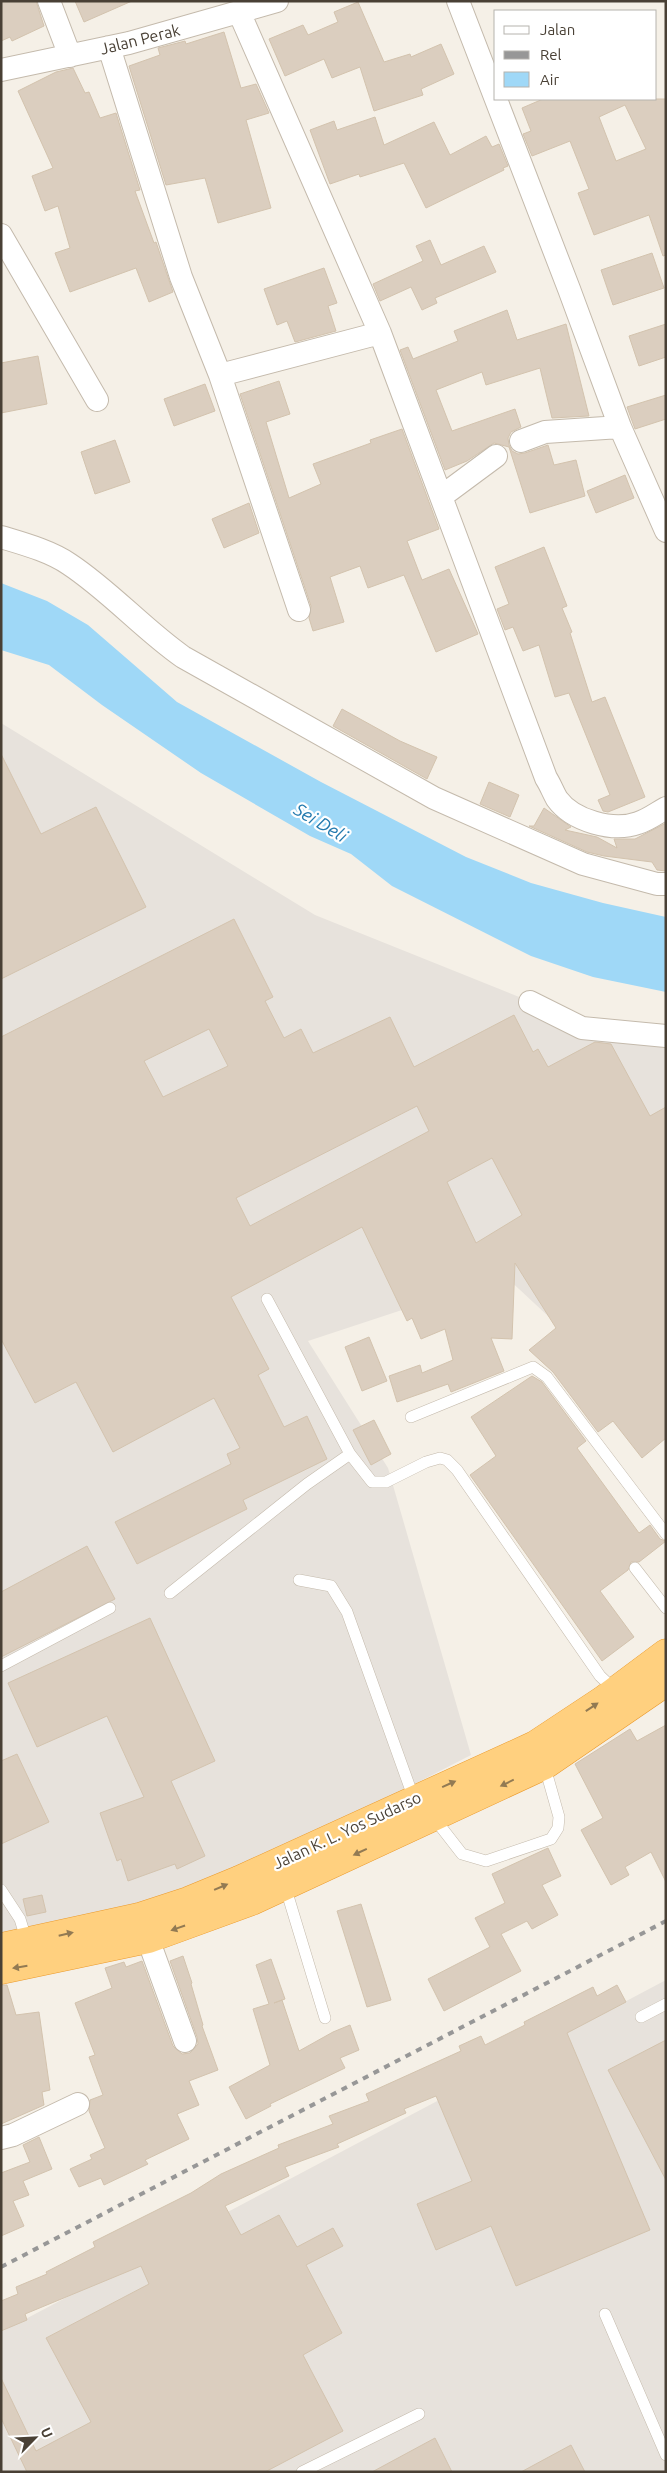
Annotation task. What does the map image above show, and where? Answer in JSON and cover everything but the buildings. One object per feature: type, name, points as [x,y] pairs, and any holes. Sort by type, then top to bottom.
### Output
[{"type":"highway","name":"Jalan K. L. Yos Sudarso","points":[[14,1945],[139,1917],[188,1901],[414,1799],[540,1755],[616,1691],[666,1653]]},
{"type":"highway","name":"Jalan K. L. Yos Sudarso","points":[[1,1970],[148,1939],[252,1901],[434,1818],[666,1682]]},
{"type":"street","points":[[49,1],[70,56]]},
{"type":"street","points":[[458,1],[494,94]]},
{"type":"street","points":[[257,6],[546,778],[557,799],[576,815],[599,824],[617,826],[638,823],[666,808]]},
{"type":"street","name":"Jalan Perak","points":[[1,70],[109,47],[257,6]]},
{"type":"street","points":[[109,47],[182,276],[220,375],[299,610]]},
{"type":"street","points":[[496,100],[620,427],[666,531]]},
{"type":"street","points":[[1,235],[97,400]]},
{"type":"street","points":[[220,375],[380,333]]},
{"type":"street","points":[[521,440],[545,432],[620,427]]},
{"type":"street","points":[[442,496],[496,456]]},
{"type":"street","points":[[1,538],[30,546],[68,563],[98,585],[155,638],[183,657],[232,687],[434,798],[583,864],[657,884],[666,884]]},
{"type":"street","points":[[530,1002],[582,1028],[666,1036]]},
{"type":"street","points":[[148,1939],[186,2042]]},
{"type":"street","points":[[1,2138],[21,2131],[78,2104]]},
{"type":"lane","points":[[268,1299],[350,1454],[372,1482],[386,1482],[426,1462],[440,1458],[447,1460],[457,1470],[600,1676],[616,1691]]},
{"type":"lane","points":[[411,1417],[533,1367],[547,1377],[666,1534]]},
{"type":"lane","points":[[170,1594],[307,1484],[350,1454]]},
{"type":"lane","points":[[635,1568],[666,1608]]},
{"type":"lane","points":[[299,1580],[331,1586],[347,1612],[414,1799]]},
{"type":"lane","points":[[1,1666],[110,1608]]},
{"type":"lane","points":[[434,1818],[462,1854],[486,1862],[552,1839],[558,1828],[559,1817],[540,1755]]},
{"type":"lane","points":[[285,1886],[325,2018]]},
{"type":"lane","points":[[1,1890],[20,1919],[14,1945]]},
{"type":"lane","points":[[641,2017],[666,2004]]},
{"type":"lane","points":[[605,2314],[666,2455]]},
{"type":"lane","points":[[302,2472],[419,2414]]},
{"type":"shaded area","points":[[1,723],[315,915],[634,1043],[666,1044],[666,1426],[505,1276],[308,1341],[388,1468],[471,1755],[302,1842],[139,1917],[1,1938]]},
{"type":"shaded area","points":[[666,1980],[666,2472],[1,2472],[1,2332]]},
{"type":"water","name":"Sei Deli","points":[[1,583],[47,601],[88,625],[177,702],[321,782],[466,857],[531,883],[603,903],[666,917],[666,992],[593,977],[531,956],[392,886],[351,854],[310,836],[201,773],[102,705],[49,665],[1,650]]},
{"type":"railway","points":[[1,2267],[666,1921]]}]
